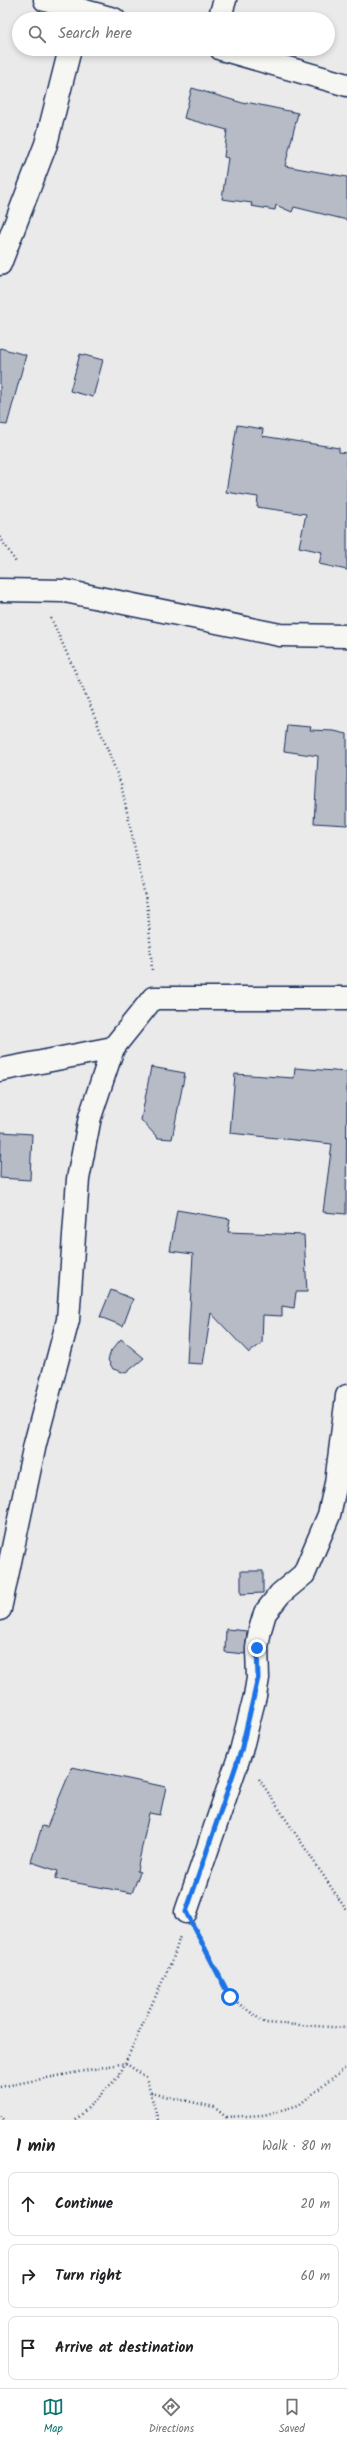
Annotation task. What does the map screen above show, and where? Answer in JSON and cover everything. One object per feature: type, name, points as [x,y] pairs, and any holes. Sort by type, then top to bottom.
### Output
[{"type":"street","points":[[45,0],[73,12]]},
{"type":"street","points":[[221,12],[225,0]]},
{"type":"street","points":[[0,264],[46,144],[68,56]]},
{"type":"street","points":[[246,56],[347,85]]},
{"type":"street","points":[[0,590],[65,591],[280,635],[347,636]]},
{"type":"street","points":[[0,1608],[35,1444],[68,1320],[78,1179],[90,1117],[113,1048],[153,998],[347,998]]},
{"type":"street","points":[[0,1070],[113,1048]]},
{"type":"street","points":[[186,1912],[241,1751],[257,1684],[260,1630],[265,1613],[280,1594],[304,1574],[329,1515],[336,1483],[347,1396]]},
{"type":"path","points":[[0,537],[20,569]]},
{"type":"path","points":[[49,614],[91,707],[121,784],[148,910],[153,998]]},
{"type":"path","points":[[241,1751],[347,1911]]},
{"type":"path","points":[[186,1912],[230,1997],[265,2023],[347,2028]]},
{"type":"path","points":[[76,2120],[119,2076],[174,1956],[186,1912]]},
{"type":"path","points":[[0,2087],[125,2063],[146,2077],[158,2120]]},
{"type":"path","points":[[150,2093],[214,2107],[226,2117],[264,2115],[299,2105],[345,2068]]},
{"type":"path","points":[[0,2116],[5,2120]]},
{"type":"building","points":[[192,88],[246,104],[246,102],[298,113],[285,166],[347,177],[347,220],[294,207],[292,212],[276,205],[275,210],[251,206],[252,203],[222,199],[228,158],[224,157],[227,130],[184,118]]},
{"type":"building","points":[[0,348],[26,355],[7,425],[0,424]]},
{"type":"building","points":[[80,354],[103,360],[93,397],[70,391]]},
{"type":"building","points":[[237,425],[263,429],[262,436],[339,448],[339,452],[347,453],[347,570],[319,564],[322,552],[299,547],[306,514],[257,507],[258,497],[226,492]]},
{"type":"building","points":[[287,725],[311,727],[310,730],[334,731],[347,734],[347,825],[314,823],[318,756],[284,751]]},
{"type":"building","points":[[151,1067],[185,1073],[172,1139],[158,1138],[141,1120]]},
{"type":"building","points":[[295,1068],[347,1072],[346,1214],[323,1212],[332,1144],[230,1133],[235,1074],[294,1078]]},
{"type":"building","points":[[1,1132],[32,1134],[30,1180],[0,1178]]},
{"type":"building","points":[[177,1210],[230,1219],[228,1232],[304,1235],[307,1292],[296,1292],[294,1308],[282,1306],[282,1316],[263,1315],[262,1343],[249,1353],[211,1313],[203,1364],[187,1363],[193,1254],[170,1251]]},
{"type":"building","points":[[111,1290],[133,1299],[123,1326],[100,1317]]},
{"type":"building","points":[[121,1339],[144,1358],[126,1373],[113,1369],[108,1360],[111,1351]]},
{"type":"building","points":[[241,1571],[263,1571],[263,1593],[241,1594]]},
{"type":"building","points":[[226,1629],[247,1631],[245,1654],[225,1652]]},
{"type":"building","points":[[72,1767],[166,1787],[160,1815],[149,1813],[137,1871],[140,1872],[132,1893],[55,1879],[58,1871],[31,1862],[42,1826],[47,1827]]},
{"type":"route","points":[[230,1997],[186,1912],[241,1751],[258,1678],[257,1648]]}]
